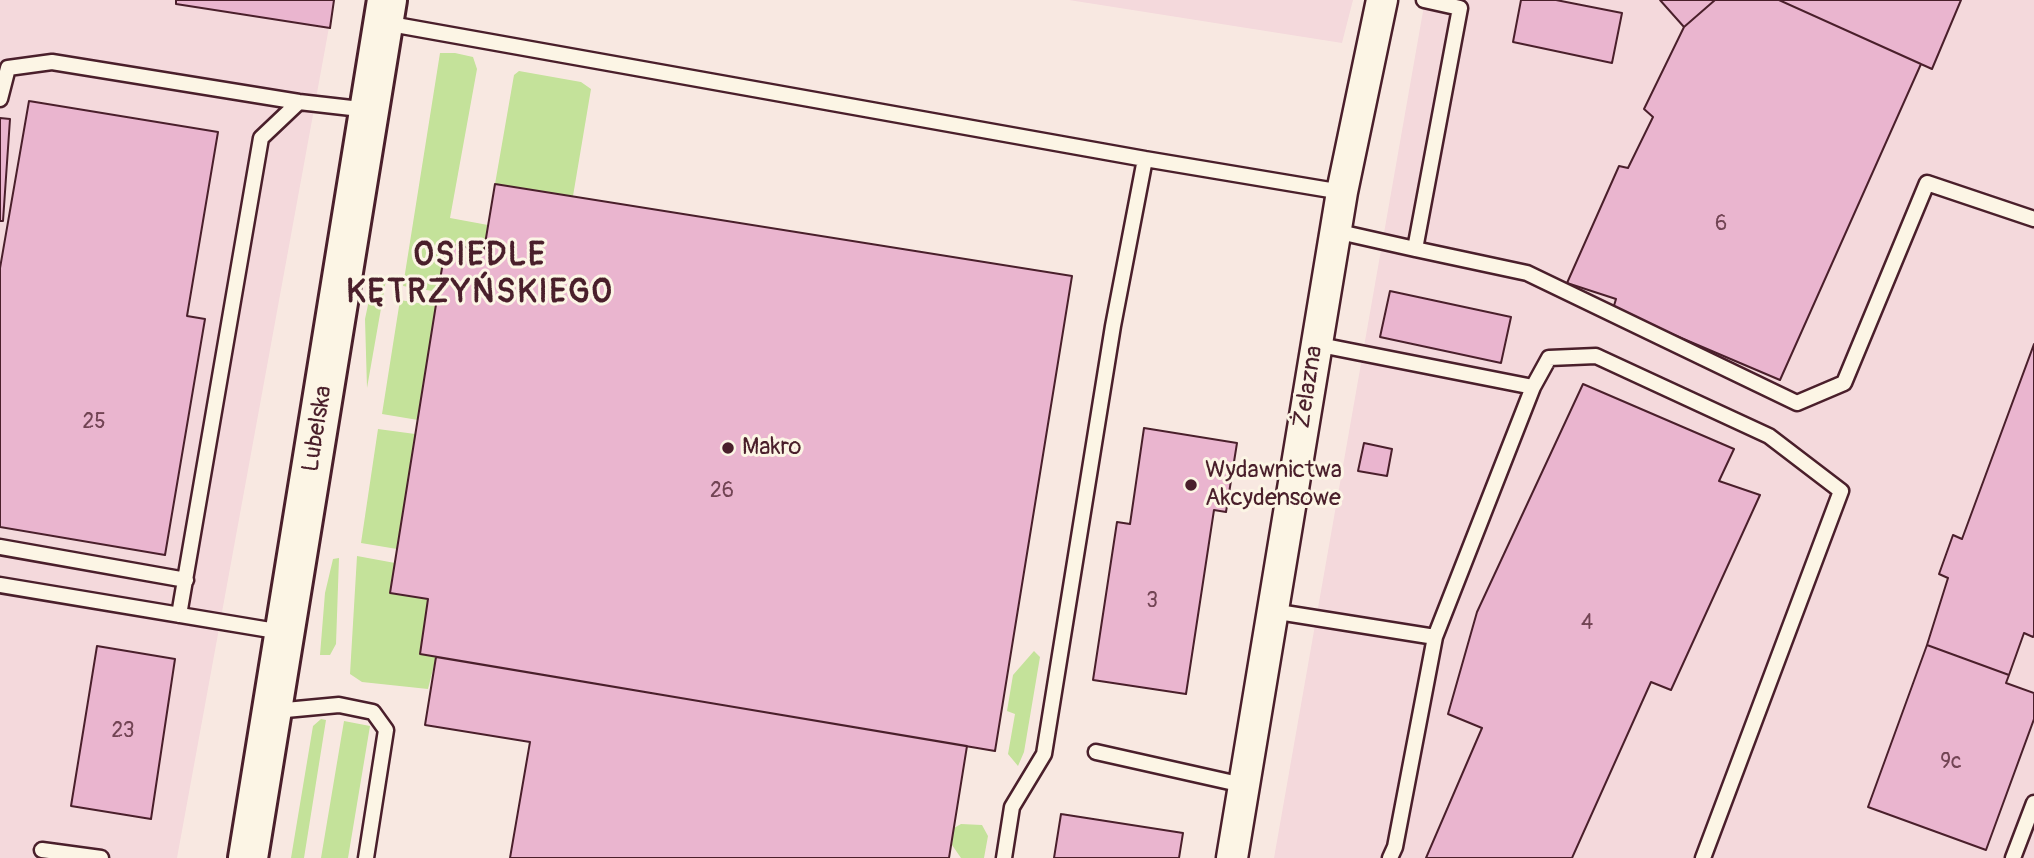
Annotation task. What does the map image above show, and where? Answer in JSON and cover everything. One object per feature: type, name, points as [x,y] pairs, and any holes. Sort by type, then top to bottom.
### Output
[{"type":"street","name":"Żelazna","points":[[1231,858],[1315,344],[1342,192],[1382,0]]},
{"type":"street","name":"Lubelska","points":[[248,858],[385,11]]},
{"type":"lane","points":[[1415,249],[1460,8],[1424,0]]},
{"type":"lane","points":[[385,11],[1144,159],[1342,192]]},
{"type":"lane","points":[[0,99],[8,68],[52,62],[299,102],[369,110]]},
{"type":"lane","points":[[179,615],[261,138],[299,102]]},
{"type":"lane","points":[[1004,858],[1012,807],[1044,754],[1113,326],[1144,159]]},
{"type":"lane","points":[[1335,231],[1527,273],[1797,403],[1844,383],[1927,183],[2034,219]]},
{"type":"lane","points":[[1315,344],[1533,387]]},
{"type":"lane","points":[[1390,858],[1395,847],[1435,637],[1533,387],[1549,358],[1595,356],[1769,436],[1841,491],[1703,858]]},
{"type":"lane","points":[[0,547],[186,580]]},
{"type":"lane","points":[[0,584],[285,632]]},
{"type":"lane","points":[[1272,611],[1435,637]]},
{"type":"lane","points":[[272,711],[339,705],[373,712],[386,730],[366,858]]},
{"type":"lane","points":[[1096,751],[1243,785]]},
{"type":"lane","points":[[2013,858],[2034,803]]},
{"type":"lane","points":[[42,850],[101,858]]},
{"type":"shaded area","points":[[0,0],[334,0],[177,858],[0,858]]},
{"type":"shaded area","points":[[1069,0],[1353,0],[1342,43]]},
{"type":"shaded area","points":[[1425,0],[2034,0],[2034,858],[1274,858]]},
{"type":"green space","points":[[440,53],[473,57],[477,69],[450,218],[488,225],[484,250],[446,244],[438,292],[403,286]]},
{"type":"green space","points":[[519,71],[581,82],[591,89],[573,196],[495,184],[514,75]]},
{"type":"green space","points":[[386,280],[367,388],[365,319],[369,300]]},
{"type":"green space","points":[[400,300],[436,306],[418,420],[382,414]]},
{"type":"green space","points":[[378,429],[415,434],[397,549],[361,543]]},
{"type":"green space","points":[[357,556],[395,563],[390,593],[428,599],[420,654],[436,657],[428,689],[362,682],[350,674]]},
{"type":"green space","points":[[339,558],[336,644],[330,655],[320,655],[325,593],[333,559]]},
{"type":"green space","points":[[1034,651],[1040,657],[1024,752],[1018,766],[1008,754],[1015,714],[1007,711],[1013,675]]},
{"type":"green space","points":[[321,719],[326,720],[304,858],[291,858],[313,726]]},
{"type":"green space","points":[[344,721],[370,726],[348,858],[321,858]]},
{"type":"green space","points":[[961,824],[982,825],[988,836],[984,858],[961,858],[952,845],[954,828]]},
{"type":"building","points":[[176,0],[334,0],[330,28],[176,4]]},
{"type":"building","points":[[1521,0],[1556,0],[1622,13],[1612,63],[1513,42]]},
{"type":"building","points":[[1660,0],[1715,0],[1684,27]]},
{"type":"building","points":[[1715,0],[1779,0],[1921,64],[1780,380],[1613,309],[1616,299],[1567,283],[1619,166],[1628,168],[1653,117],[1644,109],[1684,27]]},
{"type":"building","points":[[1779,0],[1961,0],[1932,69]]},
{"type":"building","points":[[29,101],[218,132],[187,316],[205,319],[165,555],[0,527],[0,268]]},
{"type":"building","points":[[0,118],[10,119],[3,221],[0,221]]},
{"type":"building","points":[[495,184],[1072,276],[995,751],[420,654],[428,599],[390,593],[438,292],[446,244],[484,250]]},
{"type":"building","points":[[1390,291],[1511,317],[1501,363],[1380,337]]},
{"type":"building","points":[[2034,344],[2034,635],[2033,637],[2024,633],[2009,675],[1927,645],[1948,578],[1939,574],[1953,535],[1962,539]]},
{"type":"building","points":[[1583,384],[1734,449],[1719,481],[1760,495],[1671,690],[1651,682],[1572,858],[1426,858],[1482,728],[1448,714],[1477,612]]},
{"type":"building","points":[[1144,428],[1237,443],[1226,512],[1214,510],[1186,694],[1093,680],[1117,522],[1130,524]]},
{"type":"building","points":[[1364,443],[1392,449],[1387,476],[1358,471]]},
{"type":"building","points":[[1927,645],[2009,675],[2006,683],[2034,693],[2034,719],[1986,850],[1868,807]]},
{"type":"building","points":[[97,646],[175,659],[151,819],[71,806]]},
{"type":"building","points":[[436,657],[967,746],[949,858],[510,858],[530,742],[425,725]]},
{"type":"building","points":[[1061,814],[1183,833],[1179,858],[1054,858]]},
{"type":"place","name":"Makro","points":[[728,448]]},
{"type":"place","name":"Wydawnictwa Akcydensowe","points":[[1191,485]]},
{"type":"district","name":"OSIEDLE KĘTRZYŃSKIEGO","points":[[480,276]]}]
